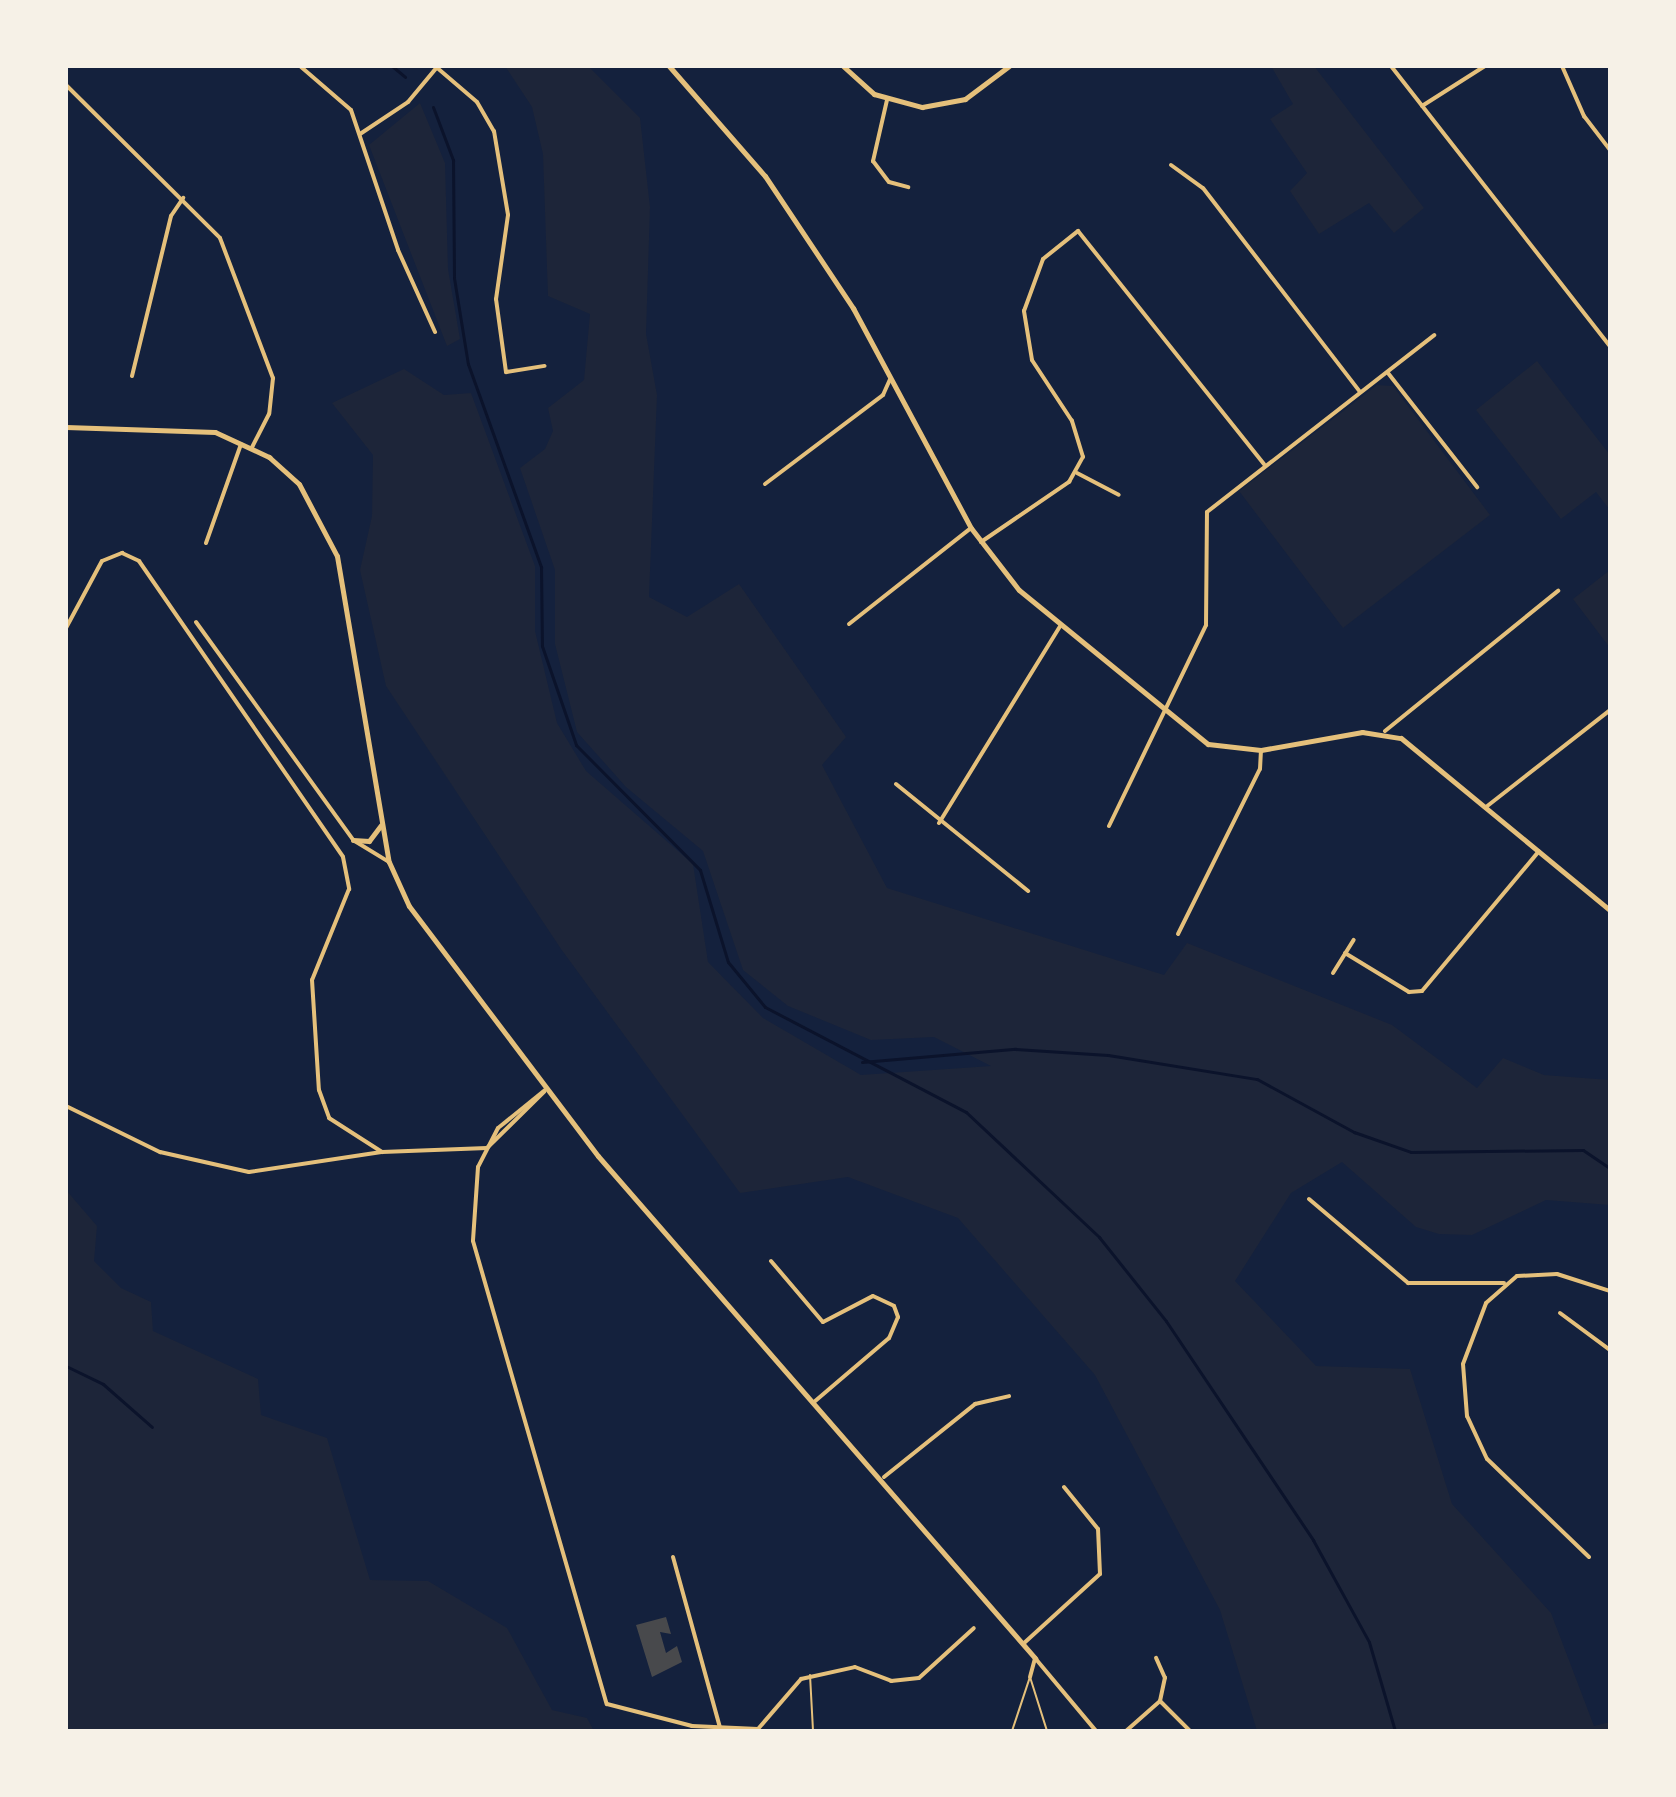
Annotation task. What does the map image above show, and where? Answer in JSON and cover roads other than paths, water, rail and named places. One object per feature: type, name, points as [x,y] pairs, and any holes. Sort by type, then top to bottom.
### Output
[{"type":"street","points":[[300,66],[343,97],[360,134],[398,250],[435,332]]},
{"type":"street","points":[[669,66],[765,176],[892,378],[981,542],[1060,626],[1208,744],[1261,750],[1385,731],[1558,591]]},
{"type":"street","points":[[843,66],[887,100],[922,107],[965,99],[1009,66]]},
{"type":"street","points":[[1391,66],[1610,346]]},
{"type":"street","points":[[1422,106],[1485,66]]},
{"type":"street","points":[[1562,66],[1584,116],[1610,150]]},
{"type":"street","points":[[360,134],[408,102],[437,67],[477,102],[494,131],[508,215],[496,299],[506,372],[545,366]]},
{"type":"street","points":[[66,85],[220,238],[270,363],[274,395],[252,447]]},
{"type":"street","points":[[887,100],[873,161],[889,182],[908,187]]},
{"type":"street","points":[[1171,165],[1203,188],[1360,392]]},
{"type":"street","points":[[132,376],[171,216],[183,198]]},
{"type":"street","points":[[981,542],[1077,473],[1081,440],[1032,360],[1024,311],[1043,259],[1078,231],[1264,464]]},
{"type":"street","points":[[1109,826],[1212,601],[1203,534],[1207,512],[1264,464],[1388,373],[1434,335]]},
{"type":"street","points":[[1388,373],[1477,487]]},
{"type":"street","points":[[765,484],[883,395],[892,378]]},
{"type":"street","points":[[66,427],[177,427],[242,442],[299,484],[329,534],[389,862],[409,906],[545,1090],[814,1402],[884,1477],[1096,1731]]},
{"type":"street","points":[[206,543],[242,442]]},
{"type":"street","points":[[1077,473],[1119,495]]},
{"type":"street","points":[[849,624],[971,528]]},
{"type":"street","points":[[66,628],[102,561],[122,553],[139,561],[343,857],[349,889],[312,980],[319,1090],[329,1118],[382,1152]]},
{"type":"street","points":[[196,622],[353,840],[389,862]]},
{"type":"street","points":[[939,823],[1060,626]]},
{"type":"street","points":[[1486,807],[1610,710]]},
{"type":"street","points":[[1385,731],[1486,807],[1610,910]]},
{"type":"street","points":[[1178,934],[1260,769],[1261,750]]},
{"type":"street","points":[[896,784],[939,823],[1028,891]]},
{"type":"street","points":[[353,840],[369,841],[381,824]]},
{"type":"street","points":[[1345,953],[1409,992],[1422,991],[1539,851]]},
{"type":"street","points":[[1333,973],[1354,940]]},
{"type":"street","points":[[66,1106],[160,1152],[216,1168],[291,1170],[382,1152],[487,1148],[545,1090]]},
{"type":"street","points":[[545,1090],[498,1128],[487,1148],[473,1193],[473,1241],[607,1704],[720,1728],[763,1727],[793,1684],[810,1675],[855,1667],[891,1681],[919,1678],[974,1628]]},
{"type":"street","points":[[1309,1199],[1408,1283],[1504,1283],[1540,1272],[1610,1291]]},
{"type":"street","points":[[771,1261],[823,1322],[873,1296],[894,1306],[898,1317],[889,1338],[814,1402]]},
{"type":"street","points":[[1504,1283],[1470,1335],[1463,1364],[1467,1416],[1499,1476],[1589,1557]]},
{"type":"street","points":[[1560,1313],[1610,1350]]},
{"type":"street","points":[[884,1477],[975,1404],[1009,1396]]},
{"type":"street","points":[[1023,1644],[1100,1574],[1098,1529],[1064,1487]]},
{"type":"street","points":[[673,1557],[720,1728]]},
{"type":"street","points":[[1030,1677],[1035,1658]]},
{"type":"street","points":[[1126,1731],[1160,1701],[1165,1678],[1156,1658]]},
{"type":"street","points":[[1160,1701],[1190,1731]]},
{"type":"lane","points":[[810,1675],[813,1731]]},
{"type":"lane","points":[[1012,1731],[1030,1677]]},
{"type":"lane","points":[[1030,1677],[1047,1731]]},
{"type":"waterway","points":[[392,66],[405,77]]},
{"type":"waterway","points":[[433,107],[453,160],[454,278],[468,364],[541,567],[542,646],[576,745],[700,870],[728,962],[765,1007],[966,1112],[1099,1237],[1166,1321],[1313,1540],[1369,1642],[1395,1731]]},
{"type":"waterway","points":[[862,1062],[1015,1049],[1108,1055],[1257,1079],[1354,1132],[1411,1152],[1583,1150],[1610,1168]]},
{"type":"waterway","points":[[66,1366],[103,1384],[152,1427]]}]
